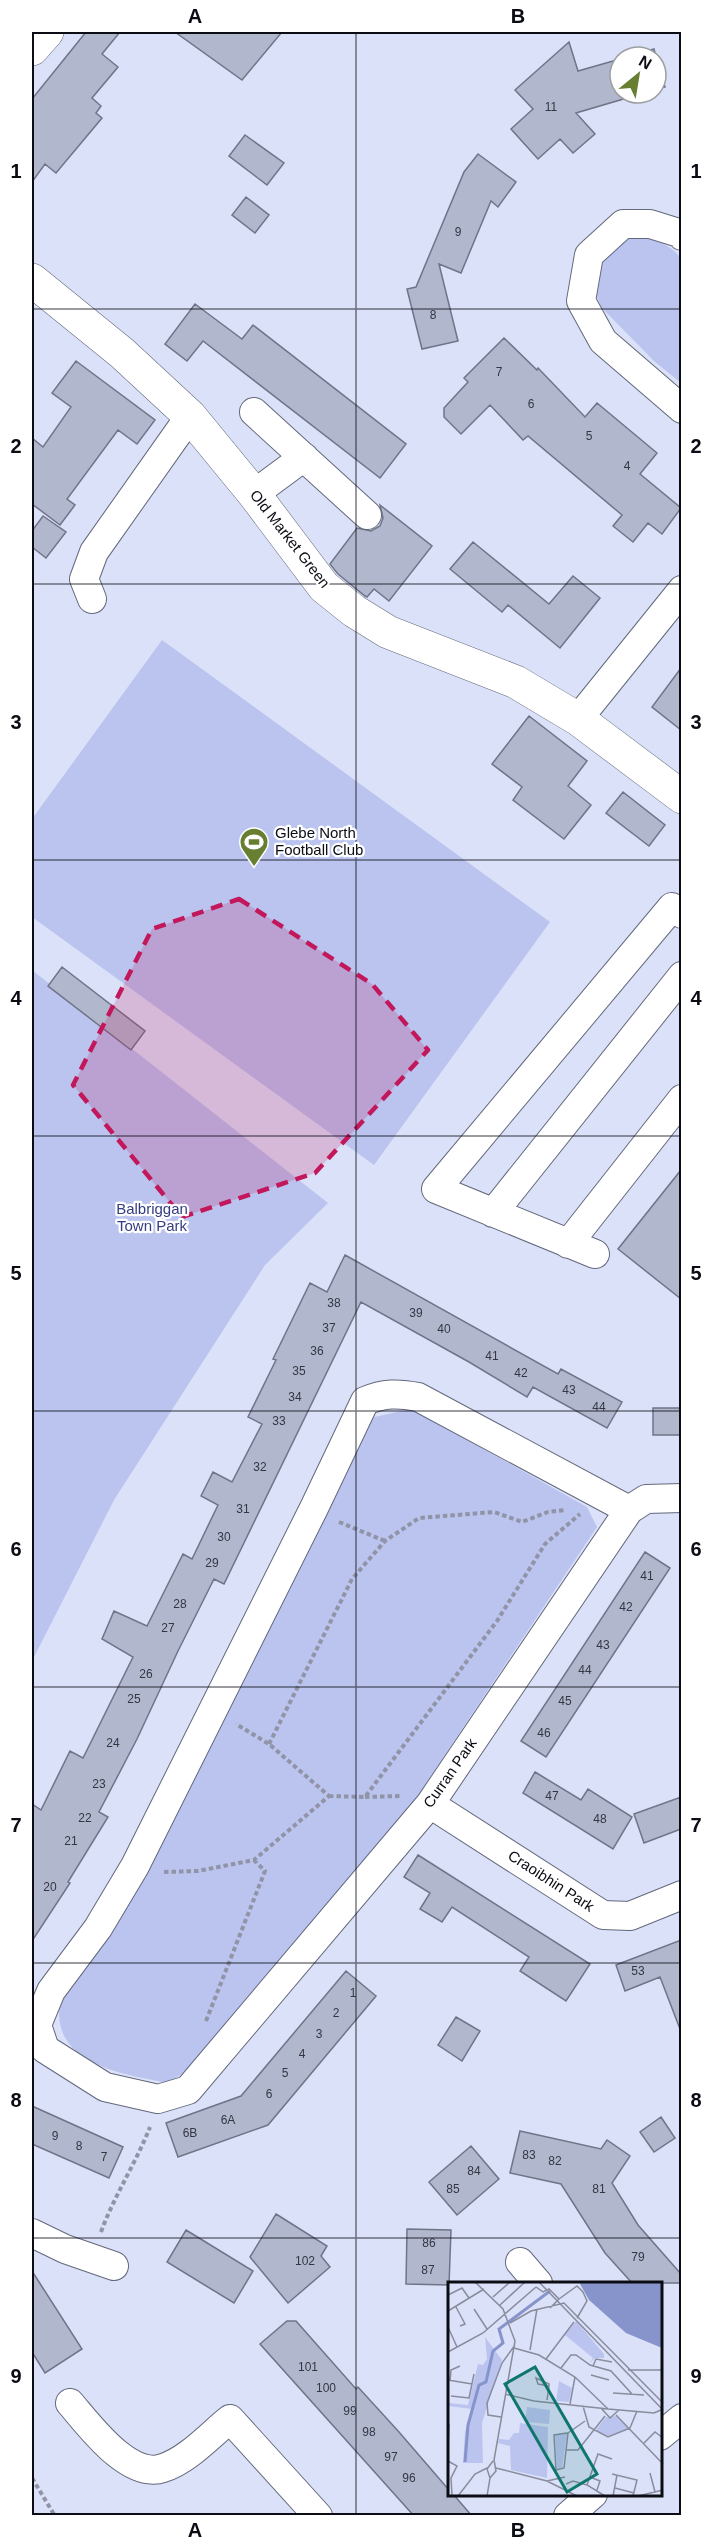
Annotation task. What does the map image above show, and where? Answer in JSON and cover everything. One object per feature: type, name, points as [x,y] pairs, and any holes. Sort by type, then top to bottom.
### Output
[{"type":"main road","points":[[32,49],[47,32]]},
{"type":"main road","name":"Old Market Green","points":[[32,280],[122,353],[190,417],[254,494],[324,587],[354,611],[388,632],[516,682],[578,719],[681,797]]},
{"type":"street","points":[[681,236],[679,233],[650,224],[622,224],[589,255],[581,301],[603,341],[681,409]]},
{"type":"street","points":[[254,412],[367,515]]},
{"type":"street","points":[[92,599],[84,579],[94,552],[190,417]]},
{"type":"street","points":[[254,494],[304,457]]},
{"type":"street","points":[[578,719],[681,590]]},
{"type":"street","points":[[595,1254],[436,1189],[672,907],[681,914]]},
{"type":"street","points":[[493,1213],[681,976]]},
{"type":"street","points":[[568,1244],[681,1099]]},
{"type":"street","name":"Curran Park","points":[[398,1393],[418,1397],[594,1501],[629,1510],[430,1804],[188,2090],[158,2099],[105,2086],[45,2049],[37,2025],[51,1991],[98,1928],[135,1866],[365,1401],[380,1395],[398,1393]]},
{"type":"street","points":[[629,1510],[646,1499],[681,1498]]},
{"type":"street","name":"Craoibhin Park","points":[[430,1804],[603,1915],[630,1916],[681,1895]]},
{"type":"street","points":[[32,2233],[65,2249],[114,2266]]},
{"type":"street","points":[[70,2403],[111,2450],[143,2468],[162,2469],[185,2456],[230,2419],[318,2516]]},
{"type":"street","points":[[568,2516],[591,2496]]},
{"type":"path","points":[[269,1744],[352,1579],[385,1541],[419,1518],[494,1512],[522,1522],[548,1512],[594,1501]]},
{"type":"path","points":[[213,1710],[269,1744],[329,1796],[365,1797],[497,1621],[545,1544],[594,1501]]},
{"type":"path","points":[[314,1508],[322,1515],[385,1541]]},
{"type":"path","points":[[135,1866],[147,1872],[198,1870],[254,1860],[329,1796]]},
{"type":"path","points":[[32,2478],[55,2516]]},
{"type":"highlighted area","points":[[239,899],[372,984],[428,1050],[315,1173],[182,1217],[73,1085],[152,929]]},
{"type":"green space","points":[[631,236],[666,245],[682,260],[681,383],[654,361],[601,307],[595,291],[598,266],[610,245]]},
{"type":"green space","name":"Glebe North Football Club","points":[[162,640],[550,922],[374,1165],[32,917],[32,819]]},
{"type":"green space","name":"Balbriggan Town Park","points":[[32,970],[328,1203],[265,1265],[114,1500],[32,1661]]},
{"type":"green space","points":[[412,1409],[587,1507],[597,1527],[410,1807],[201,2061],[168,2083],[100,2066],[71,2046],[63,2033],[59,2015],[65,1993],[352,1447],[374,1417]]},
{"type":"building","points":[[86,32],[120,32],[102,54],[118,67],[92,98],[101,106],[96,113],[102,118],[56,173],[45,164],[32,182],[32,99]]},
{"type":"building","points":[[175,32],[282,32],[242,80]]},
{"type":"building","points":[[569,42],[578,71],[608,62],[608,104],[576,113],[595,134],[573,153],[560,139],[538,159],[511,129],[533,109],[515,90]]},
{"type":"building","points":[[245,135],[284,163],[267,185],[229,156]]},
{"type":"building","points":[[478,154],[516,182],[498,207],[491,201],[461,273],[439,264],[458,341],[422,349],[407,289],[416,287],[464,172]]},
{"type":"building","points":[[246,197],[269,215],[255,233],[232,215]]},
{"type":"building","points":[[195,304],[242,339],[253,325],[406,444],[380,478],[203,341],[187,361],[165,344]]},
{"type":"building","points":[[504,338],[537,370],[538,368],[585,417],[597,403],[657,453],[640,474],[681,508],[662,534],[648,523],[633,542],[613,526],[622,515],[528,436],[523,440],[490,405],[461,434],[444,417],[444,408],[468,382],[464,378]]},
{"type":"building","points":[[76,361],[155,420],[137,444],[118,430],[67,499],[75,505],[60,525],[32,504],[32,438],[43,447],[71,407],[52,393]]},
{"type":"building","points":[[380,505],[432,546],[389,601],[374,589],[367,597],[365,596],[338,574],[330,564],[357,528],[371,531],[380,526],[383,518]]},
{"type":"building","points":[[43,516],[66,532],[46,558],[32,547],[32,531]]},
{"type":"building","points":[[473,542],[549,604],[573,576],[600,598],[560,648],[508,605],[502,612],[450,569]]},
{"type":"building","points":[[681,668],[681,730],[652,707]]},
{"type":"building","points":[[529,716],[587,761],[568,786],[591,805],[564,839],[513,800],[522,787],[492,764]]},
{"type":"building","points":[[623,792],[665,825],[649,846],[606,813]]},
{"type":"building","points":[[62,967],[145,1031],[131,1050],[48,986]]},
{"type":"building","points":[[681,1170],[681,1299],[618,1249]]},
{"type":"building","points":[[345,1255],[558,1374],[561,1369],[622,1402],[607,1428],[533,1387],[527,1397],[361,1302],[224,1584],[214,1579],[178,1651],[137,1739],[99,1812],[108,1817],[68,1882],[70,1883],[32,1941],[32,1804],[41,1810],[70,1751],[83,1758],[133,1657],[102,1639],[114,1611],[147,1626],[183,1554],[192,1559],[218,1505],[201,1496],[213,1472],[232,1482],[262,1424],[248,1417],[310,1283],[327,1292]]},
{"type":"building","points":[[653,1408],[681,1408],[681,1435],[653,1435]]},
{"type":"building","points":[[645,1552],[670,1568],[546,1757],[521,1741]]},
{"type":"building","points":[[535,1772],[581,1800],[588,1789],[632,1817],[613,1849],[523,1793]]},
{"type":"building","points":[[681,1797],[681,1829],[644,1843],[634,1814]]},
{"type":"building","points":[[418,1855],[590,1964],[566,2001],[520,1971],[529,1957],[452,1907],[442,1922],[420,1909],[430,1893],[404,1877]]},
{"type":"building","points":[[681,1940],[680,2029],[660,1977],[625,1991],[616,1965]]},
{"type":"building","points":[[346,1971],[376,1996],[268,2125],[178,2157],[166,2123],[241,2096]]},
{"type":"building","points":[[456,2017],[480,2031],[462,2061],[438,2045]]},
{"type":"building","points":[[32,2106],[123,2147],[109,2178],[32,2144]]},
{"type":"building","points":[[661,2117],[675,2138],[654,2152],[640,2132]]},
{"type":"building","points":[[520,2131],[601,2149],[607,2140],[630,2156],[612,2183],[638,2225],[681,2274],[681,2283],[631,2282],[605,2253],[561,2184],[510,2173]]},
{"type":"building","points":[[471,2146],[499,2179],[457,2215],[429,2182]]},
{"type":"building","points":[[276,2214],[327,2246],[321,2256],[330,2267],[288,2303],[250,2257]]},
{"type":"building","points":[[407,2229],[451,2230],[448,2285],[406,2284]]},
{"type":"building","points":[[186,2230],[253,2271],[234,2303],[167,2262]]},
{"type":"building","points":[[32,2271],[82,2349],[45,2373],[32,2352]]},
{"type":"building","points":[[287,2321],[296,2321],[356,2389],[358,2387],[399,2432],[448,2489],[448,2496],[455,2496],[472,2516],[414,2516],[260,2344]]},
{"type":"place","name":"Glebe North Football Club","points":[[254,868]]}]
